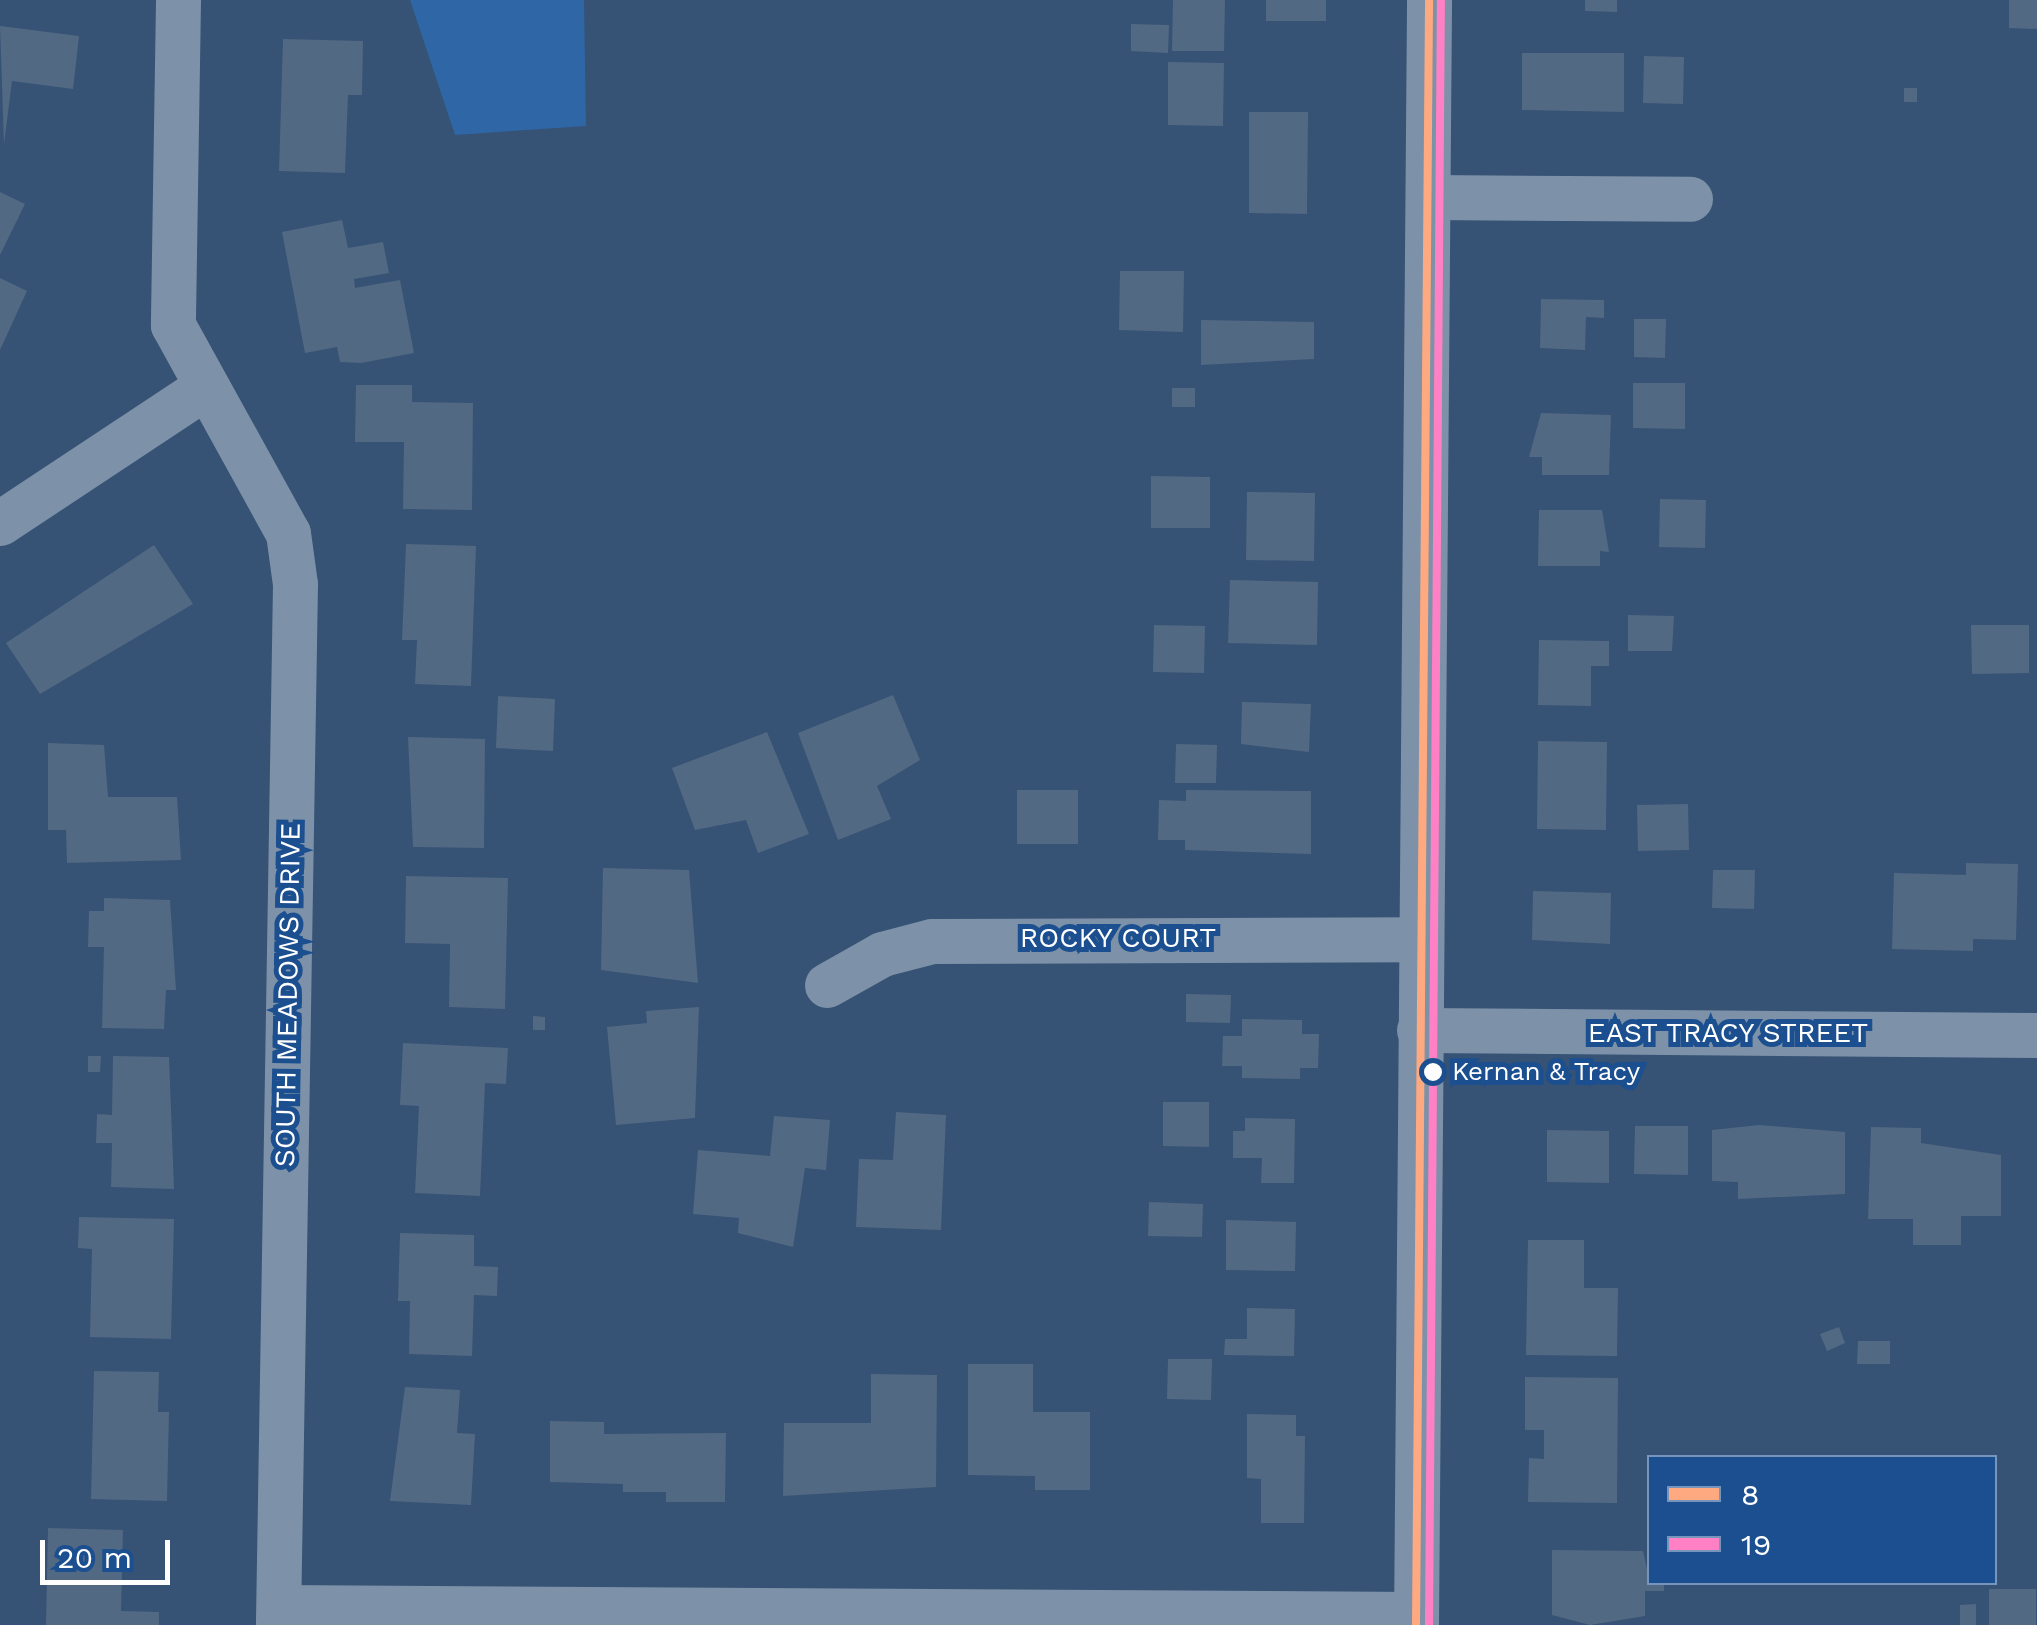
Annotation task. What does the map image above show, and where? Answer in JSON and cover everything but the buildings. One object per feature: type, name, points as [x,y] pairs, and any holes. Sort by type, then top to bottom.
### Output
[{"type":"street","name":"SOUTH MEADOWS DRIVE","points":[[178,0],[169,300],[204,388],[288,533],[295,584],[278,1616]]},
{"type":"street","points":[[278,1616],[1416,1619],[1418,938],[1430,0]]},
{"type":"street","points":[[1428,197],[1690,199]]},
{"type":"street","points":[[0,523],[204,388]]},
{"type":"street","name":"ROCKY COURT","points":[[827,985],[882,954],[932,941],[1418,938]]},
{"type":"street","name":"EAST TRACY STREET","points":[[1419,1030],[2037,1036]]},
{"type":"shaded area","points":[[410,0],[584,0],[586,126],[455,135]]},
{"type":"transit line","name":"8","points":[[1416,1625],[1429,0]]},
{"type":"transit line","name":"19","points":[[1429,1625],[1441,0]]},
{"type":"place","name":"Kernan & Tracy","points":[[1433,1072]]}]
